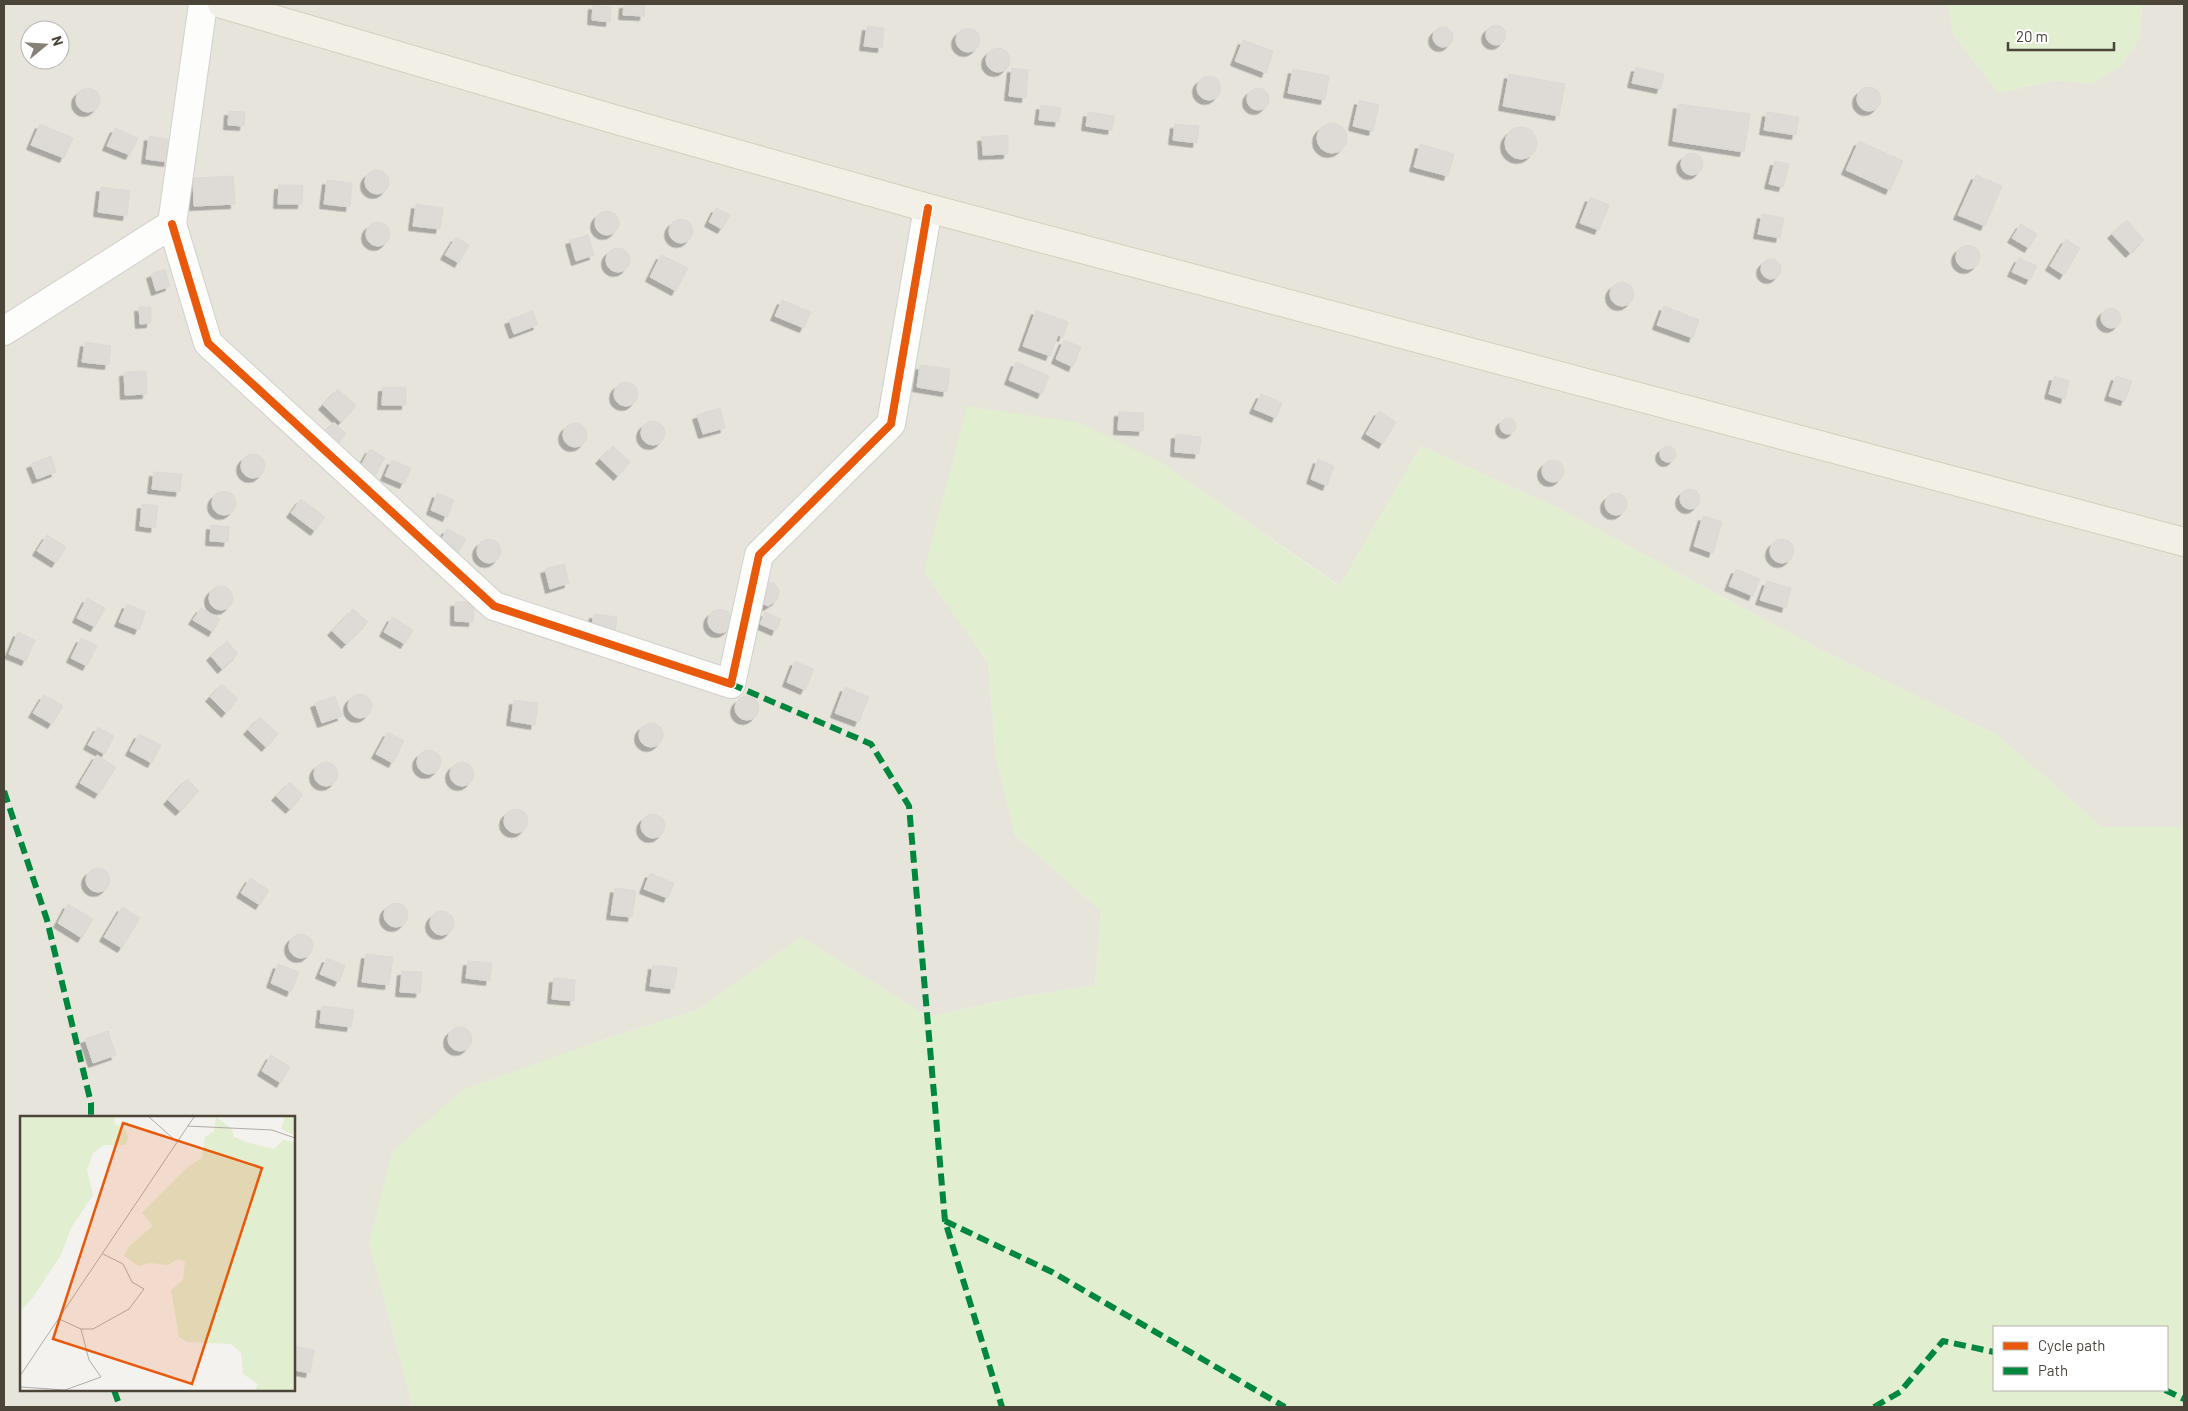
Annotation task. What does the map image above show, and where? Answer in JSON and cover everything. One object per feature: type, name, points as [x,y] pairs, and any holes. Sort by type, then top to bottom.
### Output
[{"type":"main road","points":[[222,4],[610,118],[928,208],[2183,538]]},
{"type":"street","points":[[203,4],[172,224],[208,343],[494,606],[731,684],[759,556],[891,424],[928,208]]},
{"type":"street","points":[[4,331],[172,224]]},
{"type":"shaded area","points":[[4,4],[1948,4],[1953,34],[1999,93],[2056,80],[2091,84],[2121,66],[2140,37],[2142,4],[2184,4],[2184,827],[2102,827],[1997,735],[1821,650],[1556,507],[1421,446],[1340,586],[1160,462],[924,571],[988,663],[996,757],[1015,835],[1101,911],[1095,985],[1009,999],[928,1017],[801,937],[697,1010],[599,1041],[369,1242],[413,1407],[4,1407]]},
{"type":"green space","points":[[1948,4],[2142,4],[2140,37],[2121,66],[2091,84],[2056,80],[1999,93],[1953,34]]},
{"type":"green space","points":[[967,406],[1080,423],[1160,462],[1339,586],[1421,446],[1556,507],[1821,650],[1997,735],[2102,827],[2184,827],[2184,1407],[413,1407],[369,1242],[392,1152],[462,1090],[599,1041],[697,1010],[801,937],[928,1017],[1009,999],[1095,985],[1101,911],[1015,835],[996,757],[988,663],[924,571]]},
{"type":"building","points":[[624,4],[645,4],[644,16],[623,15]]},
{"type":"building","points":[[593,5],[611,7],[610,22],[592,20]]},
{"type":"building","points":[[1496,25],[1503,28],[1506,35],[1503,42],[1496,45],[1489,42],[1486,35],[1489,28]]},
{"type":"building","points":[[867,26],[884,28],[882,48],[864,46]]},
{"type":"building","points":[[1443,27],[1450,30],[1453,37],[1450,44],[1443,47],[1436,44],[1433,37],[1436,30]]},
{"type":"building","points":[[968,28],[973,29],[979,35],[979,45],[973,51],[968,52],[963,51],[957,45],[956,40],[957,35],[963,29]]},
{"type":"building","points":[[1243,40],[1273,51],[1266,73],[1235,61]]},
{"type":"building","points":[[998,48],[1003,49],[1009,55],[1009,65],[1003,71],[998,72],[993,71],[987,65],[986,60],[987,55],[993,49]]},
{"type":"building","points":[[1636,67],[1664,74],[1661,89],[1632,83]]},
{"type":"building","points":[[1012,68],[1028,70],[1026,98],[1009,96]]},
{"type":"building","points":[[1293,69],[1329,76],[1325,100],[1288,93]]},
{"type":"building","points":[[1509,74],[1565,84],[1559,116],[1503,106]]},
{"type":"building","points":[[1209,76],[1214,77],[1220,83],[1220,93],[1214,99],[1209,100],[1204,99],[1198,93],[1197,88],[1198,83],[1204,77]]},
{"type":"building","points":[[1869,87],[1878,90],[1881,99],[1878,108],[1869,111],[1860,108],[1857,99],[1860,90]]},
{"type":"building","points":[[88,88],[93,89],[99,95],[99,105],[93,111],[88,112],[83,111],[77,105],[76,100],[77,95],[83,89]]},
{"type":"building","points":[[1258,88],[1266,91],[1269,99],[1266,107],[1258,110],[1250,107],[1247,99],[1250,91]]},
{"type":"building","points":[[1359,100],[1379,105],[1373,131],[1353,126]]},
{"type":"building","points":[[1678,104],[1750,114],[1744,152],[1673,141]]},
{"type":"building","points":[[1041,105],[1061,108],[1059,122],[1039,120]]},
{"type":"building","points":[[229,111],[245,112],[244,126],[228,125]]},
{"type":"building","points":[[1088,112],[1114,116],[1112,130],[1086,126]]},
{"type":"building","points":[[1767,112],[1799,117],[1796,135],[1764,130]]},
{"type":"building","points":[[1332,123],[1342,128],[1347,138],[1342,148],[1332,153],[1322,148],[1317,138],[1322,128]]},
{"type":"building","points":[[40,124],[73,138],[64,158],[31,145]]},
{"type":"building","points":[[1175,124],[1199,126],[1197,143],[1173,140]]},
{"type":"building","points":[[1521,127],[1527,128],[1532,132],[1536,137],[1536,149],[1532,154],[1527,158],[1521,159],[1515,158],[1510,154],[1506,149],[1505,143],[1506,137],[1510,132],[1515,128]]},
{"type":"building","points":[[115,128],[138,138],[130,155],[107,146]]},
{"type":"building","points":[[1008,135],[1008,154],[983,155],[982,137]]},
{"type":"building","points":[[149,136],[171,140],[168,162],[146,159]]},
{"type":"building","points":[[1859,141],[1903,161],[1890,190],[1846,170]]},
{"type":"building","points":[[1420,144],[1454,154],[1448,176],[1414,167]]},
{"type":"building","points":[[1692,153],[1700,156],[1703,164],[1700,172],[1692,175],[1684,172],[1681,164],[1684,156]]},
{"type":"building","points":[[1775,161],[1789,164],[1783,187],[1769,184]]},
{"type":"building","points":[[377,170],[382,171],[388,177],[388,187],[382,193],[377,194],[372,193],[366,187],[365,182],[366,177],[372,171]]},
{"type":"building","points":[[1976,175],[2002,186],[1985,226],[1958,215]]},
{"type":"building","points":[[233,176],[235,204],[194,206],[193,178]]},
{"type":"building","points":[[327,180],[352,183],[350,207],[324,204]]},
{"type":"building","points":[[279,185],[303,185],[302,204],[278,204]]},
{"type":"building","points":[[101,187],[130,191],[127,216],[98,212]]},
{"type":"building","points":[[1590,197],[1609,205],[1599,230],[1580,223]]},
{"type":"building","points":[[416,204],[443,208],[440,229],[413,226]]},
{"type":"building","points":[[716,208],[730,215],[722,229],[709,222]]},
{"type":"building","points":[[607,211],[612,212],[618,218],[618,228],[612,234],[607,235],[602,234],[596,228],[595,223],[596,218],[602,212]]},
{"type":"building","points":[[1762,214],[1784,218],[1780,238],[1758,234]]},
{"type":"building","points":[[681,219],[686,220],[692,226],[692,236],[686,242],[681,243],[676,242],[670,236],[669,231],[670,226],[676,220]]},
{"type":"building","points":[[2127,220],[2144,240],[2130,253],[2112,234]]},
{"type":"building","points":[[378,222],[383,223],[389,229],[389,239],[383,245],[378,246],[373,245],[367,239],[366,234],[367,229],[373,223]]},
{"type":"building","points":[[2021,224],[2037,234],[2029,248],[2012,238]]},
{"type":"building","points":[[588,235],[594,255],[576,261],[570,240]]},
{"type":"building","points":[[456,237],[469,245],[459,263],[445,255]]},
{"type":"building","points":[[2066,239],[2080,248],[2064,275],[2050,266]]},
{"type":"building","points":[[1963,245],[1973,245],[1980,252],[1980,262],[1973,269],[1963,269],[1956,262],[1956,252]]},
{"type":"building","points":[[618,248],[623,249],[629,255],[629,265],[623,271],[618,272],[613,271],[607,265],[606,260],[607,255],[613,249]]},
{"type":"building","points":[[661,255],[688,268],[676,291],[650,277]]},
{"type":"building","points":[[2019,258],[2037,266],[2030,280],[2012,272]]},
{"type":"building","points":[[1771,259],[1778,262],[1781,269],[1778,276],[1771,279],[1764,276],[1761,269],[1764,262]]},
{"type":"building","points":[[165,269],[170,286],[156,291],[151,274]]},
{"type":"building","points":[[1622,282],[1630,286],[1634,294],[1630,302],[1622,306],[1614,302],[1610,294],[1614,286]]},
{"type":"building","points":[[782,300],[811,312],[804,328],[775,316]]},
{"type":"building","points":[[1664,306],[1699,320],[1693,338],[1657,325]]},
{"type":"building","points":[[139,307],[151,307],[151,323],[140,324]]},
{"type":"building","points":[[2111,308],[2118,311],[2121,318],[2118,325],[2111,328],[2104,325],[2101,318],[2104,311]]},
{"type":"building","points":[[1036,310],[1068,322],[1063,337],[1058,335],[1050,356],[1023,346]]},
{"type":"building","points":[[532,311],[538,325],[514,334],[509,320]]},
{"type":"building","points":[[1064,340],[1081,347],[1073,367],[1056,359]]},
{"type":"building","points":[[85,342],[111,346],[109,365],[82,362]]},
{"type":"building","points":[[1016,362],[1049,376],[1042,394],[1009,380]]},
{"type":"building","points":[[920,365],[950,369],[947,392],[917,387]]},
{"type":"building","points":[[146,371],[147,394],[125,395],[124,372]]},
{"type":"building","points":[[2054,376],[2069,381],[2065,399],[2049,394]]},
{"type":"building","points":[[2116,376],[2132,381],[2125,401],[2109,396]]},
{"type":"building","points":[[626,382],[631,383],[637,389],[637,399],[631,405],[626,406],[621,405],[615,399],[614,394],[615,389],[621,383]]},
{"type":"building","points":[[383,387],[406,387],[406,405],[382,405]]},
{"type":"building","points":[[338,389],[356,406],[341,422],[323,405]]},
{"type":"building","points":[[1261,394],[1282,403],[1276,418],[1254,409]]},
{"type":"building","points":[[720,408],[725,428],[703,434],[697,415]]},
{"type":"building","points":[[1379,411],[1396,422],[1383,444],[1366,434]]},
{"type":"building","points":[[1119,412],[1144,413],[1143,431],[1118,430]]},
{"type":"building","points":[[1505,418],[1511,418],[1516,423],[1514,432],[1505,434],[1500,429],[1500,423]]},
{"type":"building","points":[[653,421],[658,422],[664,428],[664,438],[658,444],[653,445],[648,444],[642,438],[641,433],[642,428],[648,422]]},
{"type":"building","points":[[334,422],[346,434],[332,450],[318,438]]},
{"type":"building","points":[[575,423],[580,424],[586,430],[586,440],[580,446],[575,447],[570,446],[564,440],[563,435],[564,430],[570,424]]},
{"type":"building","points":[[1176,434],[1201,437],[1199,454],[1175,452]]},
{"type":"building","points":[[613,446],[630,462],[618,476],[600,459]]},
{"type":"building","points":[[1665,446],[1671,446],[1676,451],[1674,460],[1665,462],[1660,457],[1660,451]]},
{"type":"building","points":[[370,449],[385,458],[372,480],[358,471]]},
{"type":"building","points":[[253,454],[258,455],[264,461],[264,471],[258,477],[253,478],[248,477],[242,471],[241,466],[242,461],[248,455]]},
{"type":"building","points":[[51,456],[56,472],[37,479],[31,464]]},
{"type":"building","points":[[1318,459],[1334,466],[1327,486],[1311,479]]},
{"type":"building","points":[[392,460],[411,468],[404,484],[385,476]]},
{"type":"building","points":[[1553,460],[1561,463],[1564,471],[1561,479],[1553,482],[1545,479],[1542,471],[1545,463]]},
{"type":"building","points":[[154,472],[182,474],[180,492],[152,489]]},
{"type":"building","points":[[1686,489],[1694,489],[1700,495],[1700,503],[1694,509],[1686,509],[1680,503],[1680,495]]},
{"type":"building","points":[[224,491],[229,492],[235,498],[235,508],[229,514],[224,515],[219,514],[213,508],[212,503],[213,498],[219,492]]},
{"type":"building","points":[[437,493],[454,500],[447,517],[431,510]]},
{"type":"building","points":[[1616,493],[1624,496],[1627,504],[1624,512],[1616,515],[1608,512],[1605,504],[1608,496]]},
{"type":"building","points":[[301,499],[325,517],[315,531],[291,513]]},
{"type":"building","points":[[142,504],[158,506],[155,528],[140,526]]},
{"type":"building","points":[[1703,516],[1722,522],[1713,553],[1694,546]]},
{"type":"building","points":[[211,525],[229,527],[228,542],[210,541]]},
{"type":"building","points":[[447,529],[466,539],[458,553],[439,544]]},
{"type":"building","points":[[47,535],[66,547],[56,563],[37,551]]},
{"type":"building","points":[[489,539],[494,540],[500,546],[500,556],[494,562],[489,563],[484,562],[478,556],[477,551],[478,546],[484,540]]},
{"type":"building","points":[[1782,539],[1791,542],[1794,551],[1791,560],[1782,563],[1773,560],[1770,551],[1773,542]]},
{"type":"building","points":[[564,564],[569,583],[550,589],[545,569]]},
{"type":"building","points":[[1736,569],[1760,579],[1753,596],[1729,586]]},
{"type":"building","points":[[1767,581],[1791,588],[1786,608],[1760,600]]},
{"type":"building","points":[[765,582],[774,583],[779,590],[777,600],[768,606],[759,602]]},
{"type":"building","points":[[221,586],[226,587],[232,593],[232,603],[226,609],[221,610],[216,609],[210,603],[209,598],[210,593],[216,587]]},
{"type":"building","points":[[87,598],[105,608],[95,627],[77,618]]},
{"type":"building","points":[[455,602],[474,602],[473,622],[455,621]]},
{"type":"building","points":[[127,604],[146,612],[139,630],[119,622]]},
{"type":"building","points":[[201,608],[220,619],[213,632],[193,620]]},
{"type":"building","points":[[353,609],[368,622],[346,644],[332,631]]},
{"type":"building","points":[[720,609],[728,613],[732,621],[728,629],[720,633],[712,629],[708,621],[712,613]]},
{"type":"building","points":[[765,612],[781,619],[776,631],[760,624]]},
{"type":"building","points":[[594,614],[617,617],[615,633],[591,630]]},
{"type":"building","points":[[392,617],[413,630],[405,644],[384,632]]},
{"type":"building","points":[[18,632],[35,640],[26,661],[9,654]]},
{"type":"building","points":[[81,638],[97,646],[87,666],[71,658]]},
{"type":"building","points":[[227,641],[238,654],[222,669],[211,656]]},
{"type":"building","points":[[795,661],[814,669],[805,690],[787,682]]},
{"type":"building","points":[[222,684],[238,699],[226,713],[210,697]]},
{"type":"building","points":[[845,687],[869,697],[859,722],[835,713]]},
{"type":"building","points":[[360,694],[365,695],[371,701],[371,711],[365,717],[360,718],[355,717],[349,711],[348,706],[349,701],[355,695]]},
{"type":"building","points":[[44,695],[63,706],[52,724],[33,713]]},
{"type":"building","points":[[335,696],[342,716],[322,723],[315,703]]},
{"type":"building","points":[[747,696],[755,700],[759,708],[755,716],[747,720],[739,716],[735,708],[739,700]]},
{"type":"building","points":[[514,700],[538,703],[535,725],[511,721]]},
{"type":"building","points":[[260,717],[278,734],[266,747],[248,730]]},
{"type":"building","points":[[651,723],[656,724],[662,730],[662,740],[656,746],[651,747],[646,746],[640,740],[639,735],[640,730],[646,724]]},
{"type":"building","points":[[98,727],[114,736],[105,754],[88,745]]},
{"type":"building","points":[[388,732],[404,741],[393,763],[376,754]]},
{"type":"building","points":[[139,734],[161,745],[152,763],[130,751]]},
{"type":"building","points":[[429,750],[434,751],[440,757],[440,767],[434,773],[429,774],[424,773],[418,767],[417,762],[418,757],[424,751]]},
{"type":"building","points":[[97,755],[116,767],[99,794],[80,783]]},
{"type":"building","points":[[326,762],[331,763],[337,769],[337,779],[331,785],[326,786],[321,785],[315,779],[314,774],[315,769],[321,763]]},
{"type":"building","points":[[462,762],[467,763],[473,769],[473,779],[467,785],[462,786],[457,785],[451,779],[450,774],[451,769],[457,763]]},
{"type":"building","points":[[187,779],[199,791],[180,811],[168,800]]},
{"type":"building","points":[[290,782],[303,795],[290,809],[276,796]]},
{"type":"building","points":[[516,809],[521,810],[527,816],[527,826],[521,832],[516,833],[511,832],[505,826],[504,821],[505,816],[511,810]]},
{"type":"building","points":[[653,814],[658,815],[664,821],[664,831],[658,837],[653,838],[648,837],[642,831],[641,826],[642,821],[648,815]]},
{"type":"building","points":[[98,868],[103,869],[109,875],[109,885],[103,891],[98,892],[93,891],[87,885],[86,880],[87,875],[93,869]]},
{"type":"building","points":[[650,873],[674,883],[668,898],[644,889]]},
{"type":"building","points":[[250,878],[269,890],[260,905],[241,893]]},
{"type":"building","points":[[615,888],[636,891],[632,917],[611,915]]},
{"type":"building","points":[[396,903],[401,904],[407,910],[407,920],[401,926],[396,927],[391,926],[385,920],[384,915],[385,910],[391,904]]},
{"type":"building","points":[[68,904],[93,919],[82,938],[58,923]]},
{"type":"building","points":[[122,907],[140,918],[122,948],[104,937]]},
{"type":"building","points":[[442,911],[447,912],[453,918],[453,928],[447,934],[442,935],[437,934],[431,928],[430,923],[431,918],[437,912]]},
{"type":"building","points":[[301,934],[306,935],[312,941],[312,951],[306,957],[301,958],[296,957],[290,951],[289,946],[290,941],[296,935]]},
{"type":"building","points":[[366,954],[393,957],[389,985],[362,982]]},
{"type":"building","points":[[327,958],[345,966],[339,982],[320,974]]},
{"type":"building","points":[[468,961],[492,963],[490,981],[466,978]]},
{"type":"building","points":[[278,964],[299,972],[291,992],[271,983]]},
{"type":"building","points":[[653,965],[677,968],[674,989],[650,986]]},
{"type":"building","points":[[402,971],[422,972],[420,993],[400,992]]},
{"type":"building","points":[[554,978],[575,980],[574,1001],[552,999]]},
{"type":"building","points":[[322,1006],[354,1010],[351,1027],[320,1023]]},
{"type":"building","points":[[460,1027],[465,1028],[471,1034],[471,1044],[465,1050],[460,1051],[455,1050],[449,1044],[448,1039],[449,1034],[455,1028]]},
{"type":"building","points":[[108,1031],[116,1055],[93,1063],[85,1039]]},
{"type":"building","points":[[271,1055],[290,1067],[281,1083],[262,1071]]},
{"type":"building","points":[[295,1346],[314,1350],[310,1373],[295,1370]]},
{"type":"marked path","points":[[731,684],[871,744],[909,806],[945,1221],[1002,1407]]},
{"type":"marked path","points":[[4,791],[47,920],[91,1103],[91,1116]]},
{"type":"marked path","points":[[945,1221],[1052,1272],[1285,1407]]},
{"type":"marked path","points":[[1874,1407],[1900,1392],[1943,1341],[1993,1352]]},
{"type":"marked path","points":[[114,1391],[120,1407]]},
{"type":"marked path","points":[[2167,1391],[2184,1399]]},
{"type":"cycle path","points":[[172,224],[208,343],[494,606],[731,684],[759,555],[891,424],[928,208]]}]
